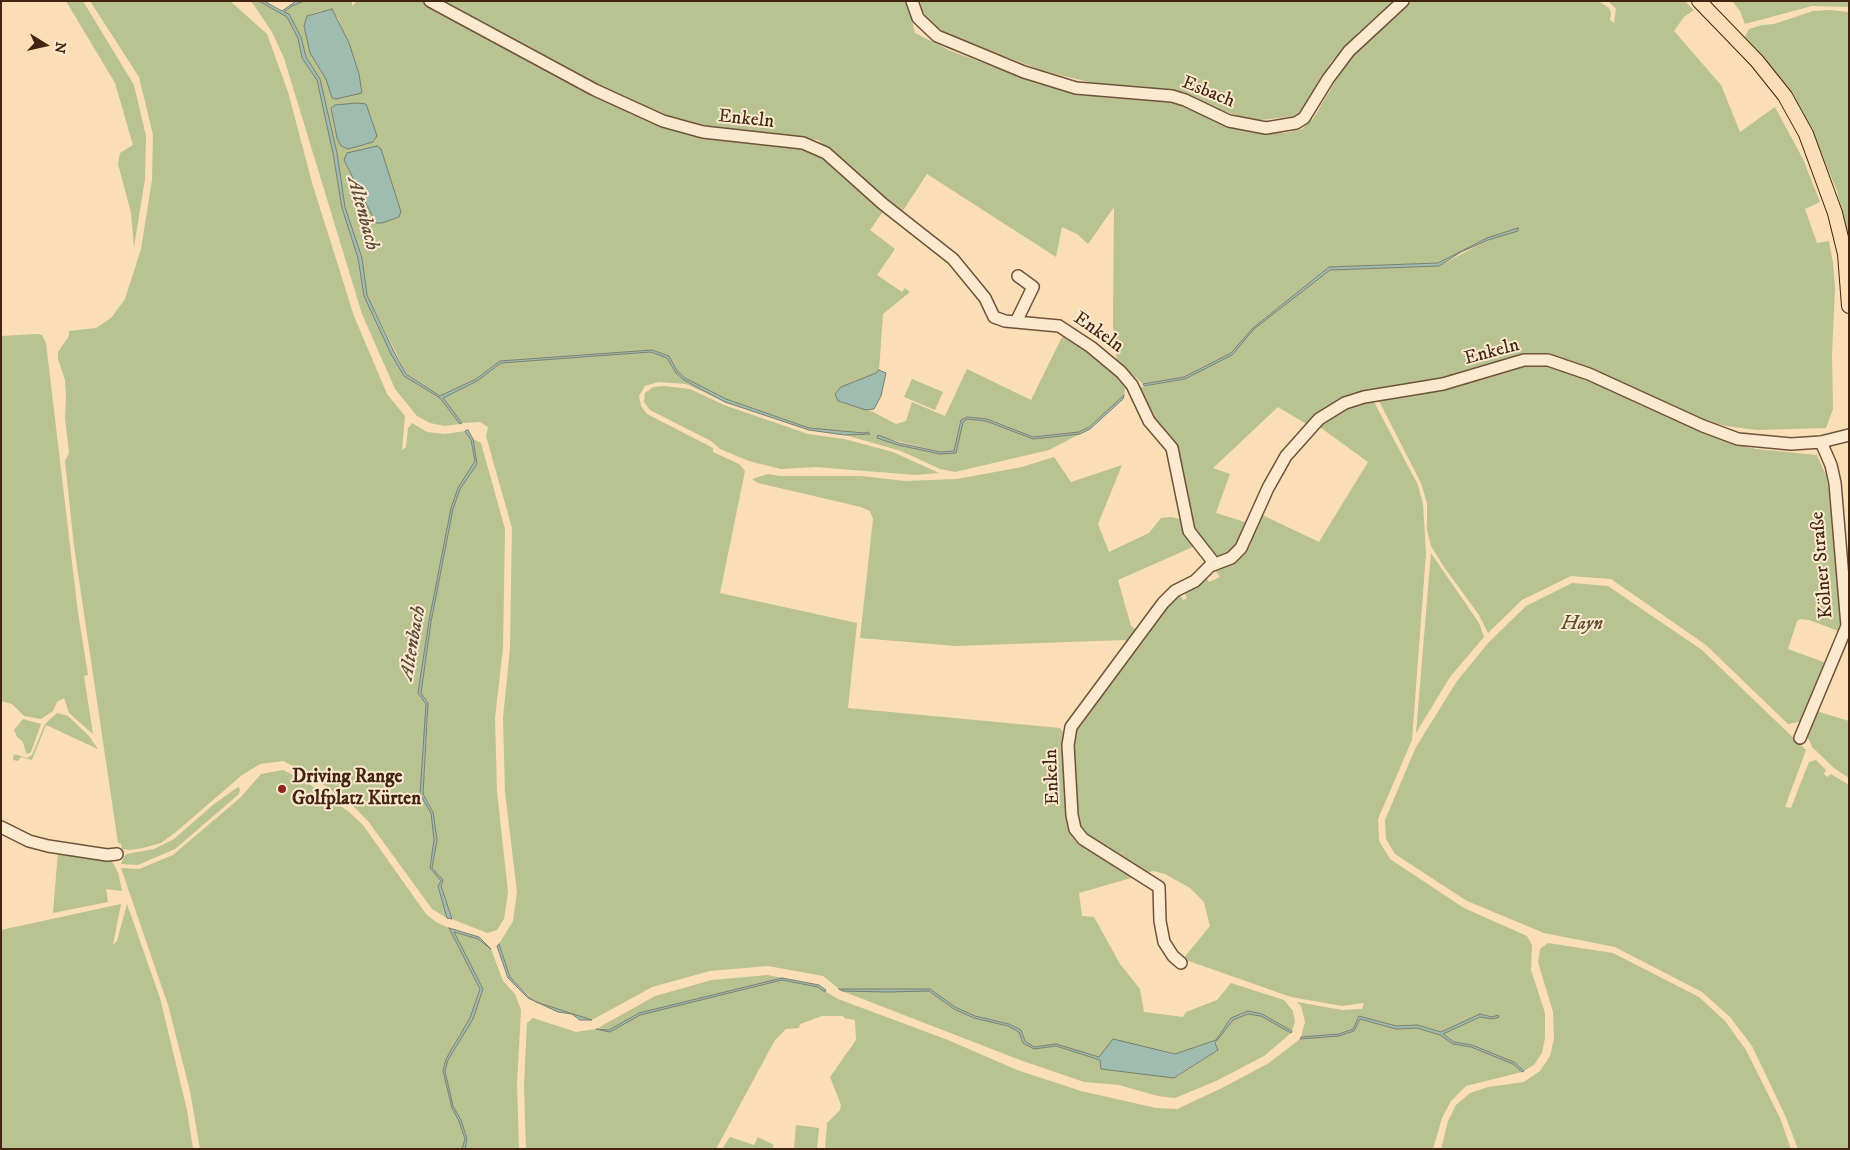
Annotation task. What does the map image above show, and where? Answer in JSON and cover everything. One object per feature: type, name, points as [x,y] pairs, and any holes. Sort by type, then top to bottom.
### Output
[{"type":"main road","points":[[1699,1],[1757,61],[1785,96],[1806,134],[1835,213],[1845,254],[1849,306]]},
{"type":"street","name":"Enkeln","points":[[430,1],[595,90],[664,121],[703,132],[803,143],[822,150],[874,196],[953,259],[985,298],[988,309],[994,317],[1016,322],[1059,326],[1103,356],[1125,376],[1146,417],[1168,442],[1174,453],[1189,531],[1214,563]]},
{"type":"street","name":"Esbach","points":[[912,1],[918,18],[937,36],[1024,72],[1076,88],[1172,96],[1192,103],[1229,121],[1266,128],[1296,124],[1304,118],[1336,66],[1349,51],[1403,1]]},
{"type":"street","points":[[1016,322],[1034,287],[1018,276]]},
{"type":"street","name":"Enkeln","points":[[1181,963],[1173,956],[1164,942],[1160,921],[1159,888],[1083,839],[1075,829],[1072,815],[1068,745],[1071,727],[1163,604],[1175,591],[1195,581],[1214,563],[1231,558],[1241,548],[1268,488],[1286,456],[1298,440],[1327,413],[1353,400],[1442,384],[1524,360],[1548,360],[1574,369],[1703,426],[1738,439],[1780,444],[1821,442],[1849,435]]},
{"type":"street","name":"Kölner Straße","points":[[1800,738],[1847,626],[1835,482],[1831,465],[1821,442]]},
{"type":"street","points":[[1,828],[29,841],[48,846],[107,855],[117,854]]},
{"type":"green space","points":[[66,1],[83,1],[134,85],[146,136],[145,179],[134,247],[131,213],[118,164],[120,153],[133,145],[115,83]]},
{"type":"green space","points":[[90,1],[230,1],[267,34],[288,92],[313,186],[354,316],[387,394],[405,416],[402,450],[406,447],[408,428],[412,423],[427,432],[445,434],[465,431],[471,440],[475,461],[458,488],[451,508],[429,621],[418,693],[426,704],[420,794],[431,813],[434,840],[430,868],[441,881],[438,886],[447,918],[432,909],[368,821],[354,807],[309,774],[283,761],[260,764],[242,775],[161,843],[129,850],[122,849],[121,844],[118,843],[74,546],[65,461],[69,453],[65,418],[65,380],[58,359],[58,352],[69,336],[69,331],[96,328],[111,318],[125,299],[141,249],[152,180],[153,135],[139,77]]},
{"type":"green space","points":[[251,1],[259,1],[287,17],[298,38],[302,58],[317,80],[333,153],[342,208],[358,258],[364,296],[391,354],[404,376],[440,398],[460,424],[445,426],[430,423],[417,416],[395,389],[362,314],[284,58],[272,32]]},
{"type":"green space","points":[[304,1],[352,1],[352,6],[357,1],[422,1],[515,52],[717,138],[810,150],[826,159],[884,210],[870,230],[895,249],[877,275],[902,292],[905,288],[910,292],[883,314],[879,370],[876,373],[841,387],[838,401],[842,403],[871,411],[896,424],[906,421],[912,402],[945,416],[967,369],[1031,400],[1063,335],[1077,343],[1119,375],[1126,385],[1124,395],[1088,427],[1079,432],[1033,437],[987,419],[967,417],[961,420],[955,451],[940,452],[878,436],[878,438],[898,445],[940,454],[956,453],[963,422],[967,419],[986,421],[1033,439],[1080,434],[1049,450],[955,472],[940,469],[901,451],[845,435],[868,432],[809,428],[726,399],[685,378],[677,371],[669,356],[652,350],[500,361],[476,379],[440,396],[406,373],[367,295],[362,258],[345,207],[337,153],[320,79],[306,57],[301,37],[289,15],[284,12]],"holes":[[[321,11],[338,18],[359,74],[332,98],[326,79],[317,65],[304,26],[307,16]],[[331,108],[371,118],[376,139],[373,142],[352,148],[341,146],[335,131]]]},
{"type":"green space","points":[[440,1],[907,1],[915,33],[951,51],[991,66],[1074,94],[1166,102],[1188,107],[1227,126],[1256,133],[1285,133],[1302,129],[1313,119],[1345,65],[1368,40],[1412,1],[1600,2],[1609,8],[1611,13],[1610,20],[1614,23],[1616,9],[1608,1],[1685,1],[1694,10],[1684,17],[1674,31],[1721,85],[1740,132],[1775,107],[1803,159],[1820,202],[1805,209],[1817,243],[1829,241],[1833,263],[1835,288],[1832,355],[1833,409],[1826,428],[1757,430],[1726,426],[1705,421],[1565,359],[1545,354],[1524,355],[1441,380],[1376,390],[1308,425],[1278,407],[1213,468],[1230,474],[1216,513],[1248,523],[1240,543],[1230,556],[1215,558],[1194,533],[1180,457],[1153,419],[1137,388],[1185,379],[1232,355],[1254,329],[1330,270],[1439,266],[1488,240],[1487,238],[1438,263],[1329,267],[1253,328],[1231,353],[1184,377],[1143,384],[1117,361],[1113,327],[1114,207],[1088,244],[1077,234],[1062,227],[1056,257],[927,174],[902,212],[818,140],[691,126],[614,94]]},
{"type":"green space","points":[[920,1],[1393,1],[1359,32],[1331,62],[1305,107],[1295,116],[1261,120],[1244,118],[1219,109],[1184,92],[1093,83],[1043,71],[947,34],[929,22],[922,10]]},
{"type":"green space","points":[[1732,1],[1849,1],[1849,7],[1812,6],[1745,24],[1740,11]]},
{"type":"green space","points":[[1813,11],[1849,12],[1849,239],[1837,191],[1814,135],[1786,87],[1745,37],[1749,29],[1774,24]]},
{"type":"green space","points":[[42,335],[46,343],[78,613],[88,675],[84,676],[93,734],[69,713],[64,698],[57,702],[53,711],[41,719],[24,716],[12,704],[1,701],[1,336]]},
{"type":"green space","points":[[651,352],[667,358],[676,373],[684,380],[725,402],[686,384],[658,382],[645,386],[639,396],[641,406],[647,414],[713,448],[713,452],[739,464],[745,471],[720,593],[857,623],[848,708],[1060,728],[1065,735],[1071,831],[1138,876],[1079,893],[1082,916],[1094,917],[1120,964],[1140,989],[1144,1012],[1183,1017],[1186,1012],[1217,1000],[1231,983],[1284,1000],[1293,1011],[1295,1022],[1292,1031],[1262,1014],[1248,1011],[1231,1018],[1216,1040],[1175,1054],[1161,1050],[1099,1057],[1056,1044],[1034,1047],[1025,1041],[1021,1030],[1009,1024],[975,1016],[955,1007],[930,989],[839,989],[823,976],[768,966],[710,971],[652,987],[592,1020],[536,1002],[510,977],[499,944],[513,921],[517,892],[505,792],[503,718],[510,649],[512,528],[486,436],[488,427],[480,422],[462,423],[442,398],[477,381],[501,363]]},
{"type":"green space","points":[[1524,364],[1549,365],[1588,379],[1731,443],[1756,449],[1817,455],[1826,475],[1837,536],[1842,591],[1841,632],[1809,620],[1800,619],[1797,621],[1788,649],[1829,664],[1804,721],[1788,724],[1706,645],[1611,579],[1571,576],[1522,600],[1488,633],[1479,615],[1431,546],[1427,530],[1427,503],[1421,483],[1378,399],[1445,390]]},
{"type":"green space","points":[[912,379],[943,392],[935,410],[904,397]]},
{"type":"green space","points":[[664,386],[690,389],[724,405],[808,434],[844,439],[893,452],[939,473],[916,475],[815,467],[781,469],[749,461],[720,449],[711,441],[650,410],[644,402],[645,393],[653,387]]},
{"type":"green space","points":[[1373,400],[1418,485],[1423,504],[1426,553],[1412,740],[1378,819],[1379,841],[1390,859],[1464,908],[1527,936],[1532,945],[1531,970],[1545,1013],[1545,1038],[1542,1053],[1534,1065],[1524,1071],[1514,1062],[1472,1045],[1454,1042],[1443,1034],[1481,1017],[1492,1019],[1498,1017],[1498,1015],[1492,1017],[1480,1014],[1441,1032],[1417,1025],[1396,1026],[1359,1016],[1353,1029],[1339,1034],[1301,1037],[1305,1022],[1301,1006],[1297,1002],[1342,1010],[1362,1009],[1364,1003],[1342,1006],[1291,997],[1183,959],[1210,926],[1204,902],[1190,888],[1165,874],[1153,871],[1145,873],[1086,836],[1079,827],[1072,745],[1074,731],[1166,606],[1180,594],[1183,600],[1187,598],[1184,592],[1205,575],[1209,582],[1220,577],[1213,568],[1224,565],[1258,513],[1319,542],[1368,462],[1317,425],[1335,411]]},
{"type":"green space","points":[[473,439],[481,443],[505,529],[503,648],[495,718],[497,792],[508,892],[504,919],[497,930],[487,933],[452,919],[441,886],[443,880],[432,868],[437,840],[433,812],[423,794],[428,703],[421,693],[431,622],[453,509],[460,489],[477,464]]},
{"type":"green space","points":[[1054,457],[1071,482],[1122,465],[1098,524],[1109,552],[1149,533],[1161,518],[1171,517],[1180,519],[1195,546],[1118,580],[1131,626],[1135,629],[1140,628],[1128,643],[1125,640],[955,646],[860,638],[873,519],[870,511],[861,507],[758,483],[752,479],[768,474],[780,476],[861,476],[905,481],[957,479],[1022,467]]},
{"type":"green space","points":[[1431,553],[1479,623],[1484,637],[1450,677],[1416,733]]},
{"type":"green space","name":"Hayn","points":[[1572,583],[1608,586],[1702,650],[1806,750],[1785,807],[1791,808],[1809,762],[1816,760],[1826,770],[1824,774],[1827,777],[1831,774],[1849,785],[1849,1149],[1798,1149],[1785,1115],[1752,1046],[1730,1017],[1702,992],[1615,947],[1544,933],[1467,901],[1395,854],[1386,839],[1385,820],[1416,747],[1457,681],[1489,642],[1526,606]]},
{"type":"green space","points":[[1816,711],[1849,721],[1849,778],[1834,768],[1812,747],[1808,738],[1808,728]]},
{"type":"green space","points":[[57,713],[68,716],[89,736],[98,749],[46,725],[32,760],[21,757],[18,761],[13,760],[14,754],[27,758],[32,755],[45,724]]},
{"type":"green space","points":[[23,719],[41,724],[31,752],[28,754],[23,742],[17,737],[14,730]]},
{"type":"green space","points":[[283,770],[305,781],[349,812],[363,825],[426,914],[436,922],[449,928],[480,989],[470,1018],[446,1059],[443,1071],[452,1108],[465,1139],[462,1149],[200,1149],[190,1091],[168,1005],[121,868],[139,869],[173,855],[241,797],[261,774]]},
{"type":"green space","points":[[238,787],[240,789],[239,794],[175,849],[138,865],[121,864],[124,856],[127,854],[154,849],[174,839],[214,804]]},
{"type":"green space","points":[[58,851],[110,858],[118,872],[122,891],[106,889],[108,902],[53,913]]},
{"type":"green space","points":[[121,904],[113,945],[117,941],[127,904],[160,998],[187,1110],[193,1149],[1,1149],[1,930]]},
{"type":"green space","points":[[453,932],[478,939],[491,949],[503,981],[515,994],[521,1010],[517,1084],[519,1149],[465,1149],[467,1139],[461,1120],[453,1106],[445,1071],[448,1060],[473,1019],[483,989]]},
{"type":"green space","points":[[1548,943],[1613,953],[1699,997],[1725,1021],[1746,1050],[1780,1118],[1791,1149],[1441,1149],[1448,1121],[1456,1105],[1470,1093],[1488,1087],[1524,1082],[1540,1071],[1550,1056],[1554,1039],[1553,1012],[1538,962],[1540,949]]},
{"type":"green space","points":[[768,975],[782,978],[639,1013],[609,1030],[598,1028],[655,996],[712,980]]},
{"type":"green space","points":[[782,980],[818,987],[838,999],[948,1040],[1017,1070],[1081,1091],[1156,1108],[1177,1109],[1269,1063],[1300,1039],[1339,1036],[1354,1031],[1360,1019],[1396,1029],[1417,1028],[1440,1035],[1453,1044],[1471,1047],[1513,1064],[1522,1072],[1466,1086],[1451,1101],[1442,1118],[1433,1149],[825,1149],[827,1123],[840,1110],[841,1105],[830,1077],[856,1040],[855,1020],[844,1018],[843,1016],[822,1016],[800,1024],[799,1028],[786,1029],[775,1040],[716,1149],[526,1149],[524,1085],[527,1023],[533,1018],[576,1032],[596,1029],[610,1032],[639,1015]]},
{"type":"green space","points":[[842,991],[929,991],[954,1009],[974,1018],[1008,1026],[1019,1032],[1023,1043],[1034,1049],[1056,1046],[1100,1060],[1101,1069],[1177,1077],[1217,1051],[1215,1042],[1233,1020],[1248,1014],[1261,1016],[1291,1033],[1264,1056],[1216,1081],[1175,1098],[1158,1096],[1119,1085],[1084,1082],[1020,1060]]},
{"type":"green space","points":[[796,1125],[819,1128],[817,1149],[794,1149]]},
{"type":"green space","points":[[730,1137],[754,1145],[758,1137],[774,1145],[772,1149],[722,1149]]},
{"type":"shaded area","points":[[259,1],[264,1],[282,11],[296,1],[304,1],[284,12],[289,14],[301,37],[306,57],[320,79],[337,153],[345,207],[362,258],[367,295],[406,374],[440,396],[476,379],[500,361],[652,350],[669,356],[677,371],[685,378],[726,399],[809,428],[868,432],[870,434],[845,435],[809,430],[725,402],[684,380],[676,373],[667,358],[651,352],[501,363],[477,381],[443,398],[462,423],[460,424],[440,398],[404,376],[391,354],[364,296],[358,258],[342,208],[333,153],[317,80],[302,58],[298,38],[287,17]]},
{"type":"shaded area","points":[[332,9],[349,43],[359,74],[362,93],[336,99],[332,98],[326,79],[310,53],[304,26],[307,16]]},
{"type":"shaded area","points":[[366,104],[377,136],[373,142],[348,149],[341,146],[337,138],[331,108],[335,105]]},
{"type":"shaded area","points":[[377,146],[381,149],[401,212],[399,217],[382,223],[376,223],[344,160],[347,153]]},
{"type":"shaded area","points":[[1518,228],[1518,231],[1488,240],[1461,252],[1439,266],[1330,270],[1254,329],[1232,355],[1185,379],[1144,386],[1143,384],[1184,377],[1231,353],[1253,328],[1329,267],[1438,263],[1487,238]]},
{"type":"shaded area","points":[[879,370],[886,373],[881,396],[874,409],[866,410],[838,401],[835,394],[841,387],[876,373]]},
{"type":"shaded area","points":[[1124,395],[1123,399],[1090,429],[1080,434],[1033,439],[986,421],[967,419],[963,422],[956,453],[940,454],[898,445],[877,438],[878,435],[899,443],[940,452],[954,451],[961,420],[967,417],[987,419],[1033,437],[1079,432],[1089,427]]},
{"type":"shaded area","points":[[468,430],[473,439],[477,464],[460,489],[453,509],[431,622],[421,693],[428,703],[423,794],[433,812],[437,840],[432,868],[443,880],[441,886],[452,919],[447,918],[438,886],[441,881],[430,868],[434,840],[431,813],[420,794],[426,704],[418,693],[429,621],[451,508],[458,488],[475,461],[471,440],[465,431]]},
{"type":"shaded area","points":[[449,928],[479,937],[491,949],[478,939],[454,932],[483,989],[473,1019],[448,1060],[445,1071],[453,1106],[461,1120],[467,1139],[465,1149],[462,1149],[465,1139],[452,1108],[443,1071],[446,1059],[470,1018],[480,989]]},
{"type":"shaded area","points":[[499,944],[510,977],[535,1001],[528,998],[508,978],[497,946]]},
{"type":"shaded area","points":[[782,978],[819,985],[826,990],[825,992],[818,987],[782,980],[640,1015],[610,1032],[596,1029],[609,1030],[639,1013]]},
{"type":"shaded area","points":[[839,989],[930,989],[955,1007],[975,1016],[1009,1024],[1021,1030],[1025,1041],[1034,1047],[1056,1044],[1099,1057],[1113,1039],[1175,1054],[1216,1040],[1231,1018],[1248,1011],[1262,1014],[1292,1031],[1291,1033],[1261,1016],[1248,1014],[1233,1020],[1215,1043],[1218,1050],[1174,1078],[1101,1069],[1100,1060],[1056,1046],[1034,1049],[1023,1043],[1019,1032],[1008,1026],[974,1018],[954,1009],[929,991],[842,991]]},
{"type":"shaded area","points":[[538,1003],[592,1020],[580,1020],[572,1014],[558,1012]]},
{"type":"shaded area","points":[[1480,1014],[1492,1017],[1498,1015],[1499,1017],[1492,1019],[1480,1017],[1443,1034],[1454,1042],[1472,1045],[1514,1062],[1524,1071],[1522,1072],[1513,1064],[1471,1047],[1453,1044],[1440,1035],[1417,1028],[1396,1029],[1360,1019],[1354,1031],[1339,1036],[1300,1039],[1301,1037],[1339,1034],[1353,1029],[1359,1016],[1396,1026],[1417,1025],[1441,1032]]},
{"type":"place","name":"Driving Range Golfplatz Kürten","points":[[282,789]]},
{"type":"water label","name":"Altenbach","points":[[362,214]]},
{"type":"water label","name":"Altenbach","points":[[414,643]]}]
